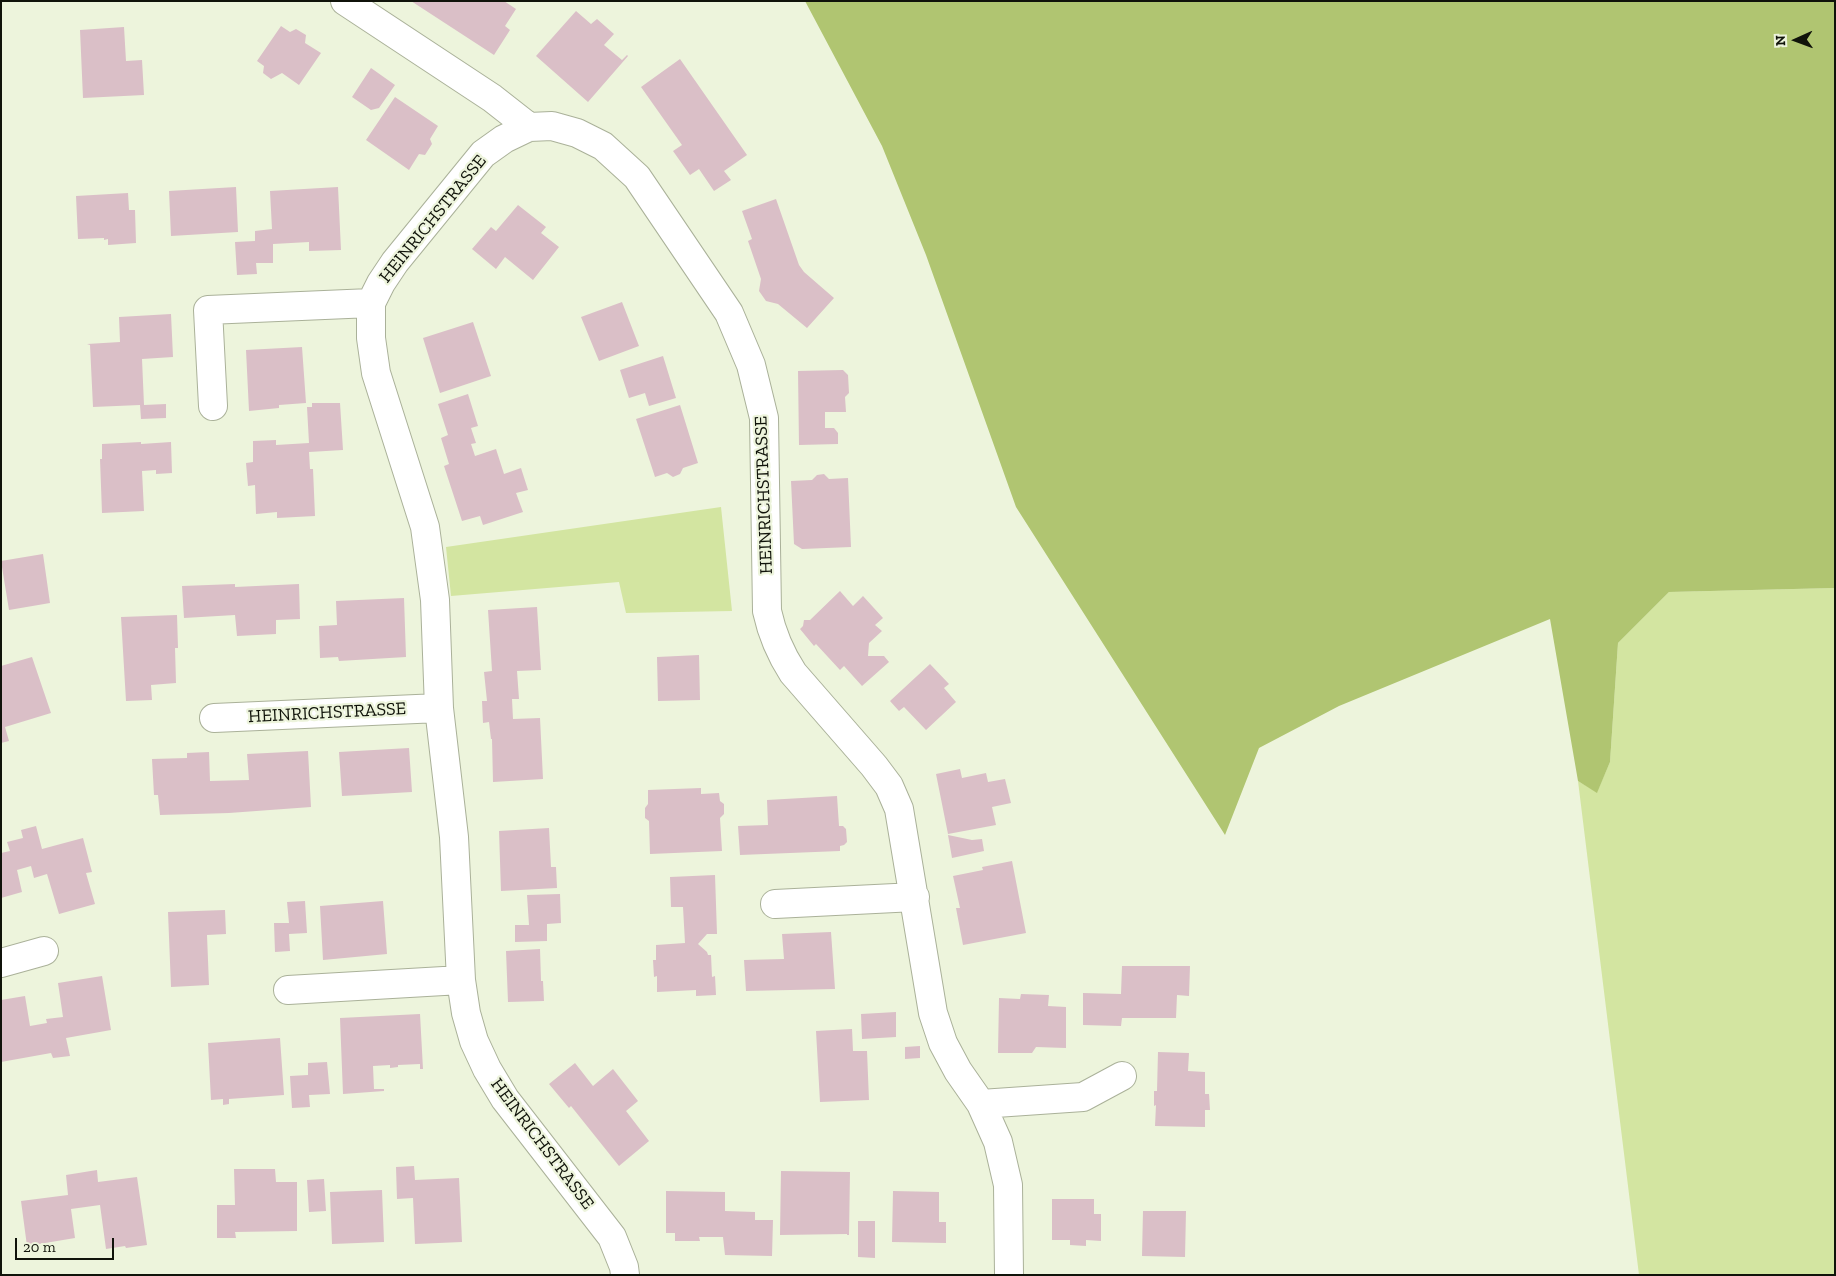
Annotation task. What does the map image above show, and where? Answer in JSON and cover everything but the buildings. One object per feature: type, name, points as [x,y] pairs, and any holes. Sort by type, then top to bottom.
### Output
[{"type":"street","points":[[345,1],[492,98],[529,127]]},
{"type":"street","name":"HEINRICHSTRASSE","points":[[625,1275],[624,1267],[612,1237],[505,1098],[487,1069],[474,1040],[466,1014],[461,980],[454,837],[439,708],[435,600],[425,527],[376,373],[370,338],[371,304],[381,283],[395,262],[483,154],[504,139],[529,127],[552,126],[577,133],[603,146],[637,177],[729,313],[752,365],[764,418],[767,611],[772,630],[782,656],[793,672],[874,766],[889,786],[899,809],[933,1013],[942,1043],[958,1071],[981,1104],[998,1142],[1008,1185],[1009,1275]]},
{"type":"street","name":"HEINRICHSTRASSE","points":[[213,406],[208,310],[371,304]]},
{"type":"street","name":"HEINRICHSTRASSE","points":[[214,718],[439,708]]},
{"type":"street","points":[[775,904],[915,897]]},
{"type":"street","points":[[1,963],[44,951]]},
{"type":"street","points":[[288,990],[461,980]]},
{"type":"street","points":[[981,1104],[1083,1097],[1122,1076]]},
{"type":"green space","points":[[805,1],[1835,1],[1835,588],[1669,592],[1618,643],[1610,762],[1597,793],[1578,781],[1550,619],[1339,706],[1259,748],[1225,835],[1016,507],[926,255],[882,146]]},
{"type":"green space","points":[[721,507],[732,611],[626,613],[619,582],[451,596],[446,547]]},
{"type":"green space","points":[[1835,588],[1835,1275],[1639,1275],[1578,781],[1597,792],[1610,762],[1618,643],[1669,592]]}]
